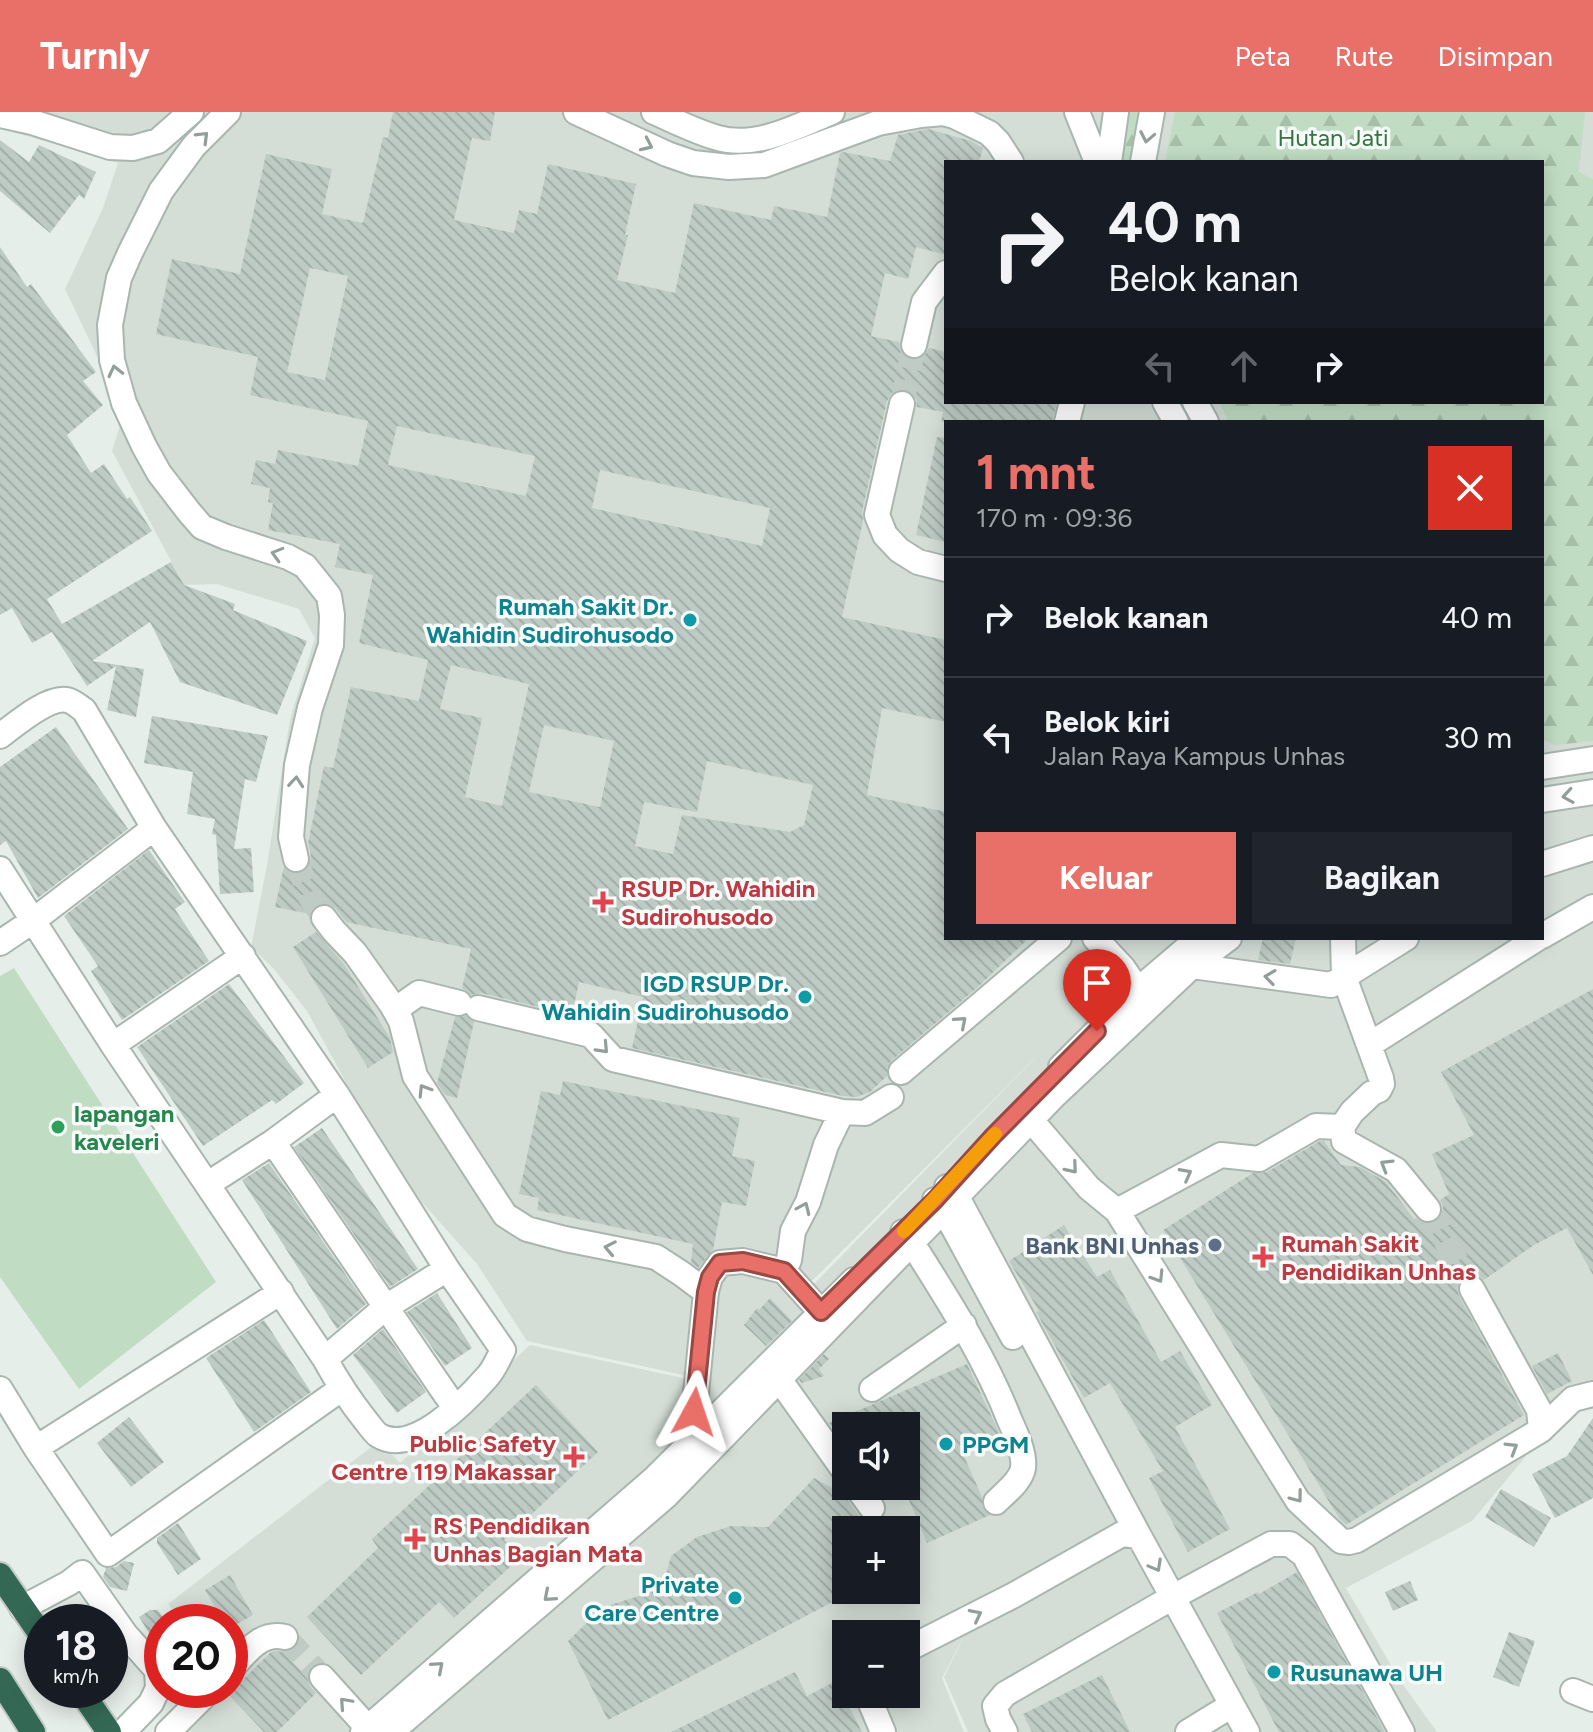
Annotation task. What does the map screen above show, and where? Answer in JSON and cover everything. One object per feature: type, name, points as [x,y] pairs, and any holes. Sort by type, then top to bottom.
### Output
[{"type":"highway","points":[[0,1575],[24,1611]]},
{"type":"highway","points":[[0,1680],[33,1732]]},
{"type":"highway","points":[[88,1708],[96,1727]]},
{"type":"street","points":[[0,115],[110,147],[133,148],[158,141],[191,112]]},
{"type":"street","points":[[228,112],[194,146],[161,191],[130,253],[119,278],[110,325],[112,360],[124,403],[144,446],[159,473],[202,527],[305,566],[329,596],[331,645],[310,708],[297,765],[291,837],[296,859]]},
{"type":"street","points":[[576,112],[667,154],[693,163],[729,167],[764,165],[888,120],[943,113],[989,133],[1010,160]]},
{"type":"street","points":[[654,112],[719,139],[737,141],[773,135],[832,112]]},
{"type":"street","points":[[1077,112],[1096,160]]},
{"type":"street","points":[[1109,160],[1116,112]]},
{"type":"street","points":[[1143,160],[1152,112]]},
{"type":"street","points":[[914,345],[924,302],[944,276]]},
{"type":"street","points":[[902,404],[877,515],[885,535],[899,550],[918,562],[944,568]]},
{"type":"street","points":[[0,736],[52,701],[68,700],[84,710],[154,828],[337,1095],[447,1269],[503,1350],[489,1375],[431,1429],[392,1441],[377,1435],[341,1389],[325,1359],[113,1045],[0,869]]},
{"type":"street","points":[[1544,752],[1567,762]]},
{"type":"street","points":[[1544,767],[1593,759]]},
{"type":"street","points":[[1544,800],[1593,792]]},
{"type":"street","points":[[0,943],[154,828]]},
{"type":"street","points":[[1544,863],[1593,848]]},
{"type":"street","points":[[1544,935],[1593,907]]},
{"type":"street","points":[[324,918],[355,953],[395,1010],[401,1021],[415,1076],[505,1215],[527,1229],[656,1257],[706,1292]]},
{"type":"street","points":[[901,1072],[1057,940]]},
{"type":"street","points":[[1097,940],[1123,968],[1151,987]]},
{"type":"street","points":[[946,1198],[993,1136],[1197,940]]},
{"type":"street","points":[[389,1728],[779,1379],[908,1237],[1031,1120],[1151,987],[1192,966],[1226,940]]},
{"type":"street","points":[[1343,940],[1337,981],[1372,1093]]},
{"type":"street","points":[[1192,966],[1337,981],[1403,940]]},
{"type":"street","points":[[1369,1045],[1535,940]]},
{"type":"street","points":[[113,1045],[243,956]]},
{"type":"street","points":[[1337,981],[1369,1045],[1382,1084],[1352,1112],[1342,1127],[1344,1141],[1396,1170],[1428,1209]]},
{"type":"street","points":[[395,1010],[419,993],[591,1035],[613,1059],[842,1112],[865,1113],[891,1097]]},
{"type":"street","points":[[208,1184],[337,1095]]},
{"type":"street","points":[[784,1271],[789,1260],[793,1231],[808,1202],[826,1145],[842,1112]]},
{"type":"street","points":[[1031,1120],[1089,1188],[1117,1211],[1298,1501],[1341,1541],[1357,1540],[1541,1430],[1573,1399],[1593,1394]]},
{"type":"street","points":[[1117,1211],[1221,1155],[1259,1159],[1316,1126],[1342,1127]]},
{"type":"street","points":[[273,1142],[455,1408]]},
{"type":"street","points":[[946,1198],[1130,1535],[1173,1597],[1240,1724],[1188,1732]]},
{"type":"street","points":[[389,1728],[654,1506],[691,1443],[821,1312],[908,1237]]},
{"type":"street","points":[[908,1237],[964,1325],[1018,1440],[1022,1474],[996,1502]]},
{"type":"street","points":[[691,1443],[706,1292],[710,1277],[720,1263],[743,1261],[784,1271],[821,1312]]},
{"type":"street","points":[[325,1359],[386,1307],[447,1269]]},
{"type":"street","points":[[1472,1289],[1539,1410],[1541,1430]]},
{"type":"street","points":[[36,1448],[281,1292]]},
{"type":"street","points":[[872,1389],[964,1325]]},
{"type":"street","points":[[779,1379],[832,1453]]},
{"type":"street","points":[[0,1389],[108,1554],[341,1389]]},
{"type":"street","points":[[866,1500],[872,1508]]},
{"type":"street","points":[[920,1643],[1130,1535]]},
{"type":"street","points":[[1005,1732],[995,1706],[1005,1694],[1271,1544],[1290,1544],[1304,1555],[1402,1732]]},
{"type":"street","points":[[22,1608],[82,1573],[125,1634],[157,1670],[158,1688],[151,1703],[123,1732]]},
{"type":"street","points":[[248,1652],[262,1638],[285,1637]]},
{"type":"street","points":[[322,1677],[389,1728]]},
{"type":"street","points":[[168,1732],[192,1708]]},
{"type":"street","points":[[873,1708],[883,1732]]},
{"type":"shaded area","points":[[0,112],[1593,112],[1593,1398],[1532,1449],[1472,1521],[1346,1588],[1399,1679],[1437,1732],[968,1732],[944,1677],[966,1632],[942,1678],[964,1732],[155,1732],[179,1708],[248,1708],[248,1604],[168,1604],[379,1441],[400,1463],[530,1345],[683,1378],[691,1387],[683,1375],[527,1341],[477,1264],[420,1200],[354,1097],[307,1011],[274,969],[251,947],[290,719],[315,638],[299,609],[217,584],[184,585],[112,451],[124,413],[65,289],[103,208],[118,163],[0,128]],"holes":[[[1047,1046],[814,1284],[794,1303],[792,1301]]]},
{"type":"green space","points":[[1126,112],[1148,112],[1138,160],[1121,160]]},
{"type":"green space","name":"Hutan Jati","points":[[1175,112],[1585,112],[1579,172],[1593,179],[1593,741],[1555,745],[1544,740],[1544,420],[1228,420],[1220,404],[1544,404],[1544,160],[1165,160]]},
{"type":"green space","name":"lapangan kaveleri","points":[[14,968],[216,1282],[79,1389],[0,1277],[0,976]]},
{"type":"building","points":[[393,112],[495,112],[490,141],[472,138],[454,220],[514,233],[519,210],[537,214],[548,164],[636,184],[617,280],[675,293],[694,203],[771,220],[774,206],[827,217],[840,153],[890,161],[898,135],[928,129],[971,141],[983,148],[980,160],[944,160],[944,254],[916,247],[908,279],[885,273],[871,336],[899,342],[903,355],[911,360],[924,356],[929,348],[944,352],[944,404],[1056,404],[1052,420],[941,422],[943,412],[917,407],[912,393],[898,390],[892,393],[887,401],[862,512],[863,521],[842,617],[944,640],[944,722],[882,708],[867,795],[944,812],[944,940],[1027,940],[979,986],[891,1061],[887,1076],[870,1092],[856,1097],[843,1096],[632,1048],[643,997],[579,982],[572,1015],[481,993],[471,995],[462,988],[471,949],[346,922],[329,904],[316,906],[310,914],[275,907],[284,867],[291,873],[299,874],[310,864],[308,843],[324,766],[333,768],[351,687],[419,701],[428,660],[359,643],[373,575],[335,567],[340,544],[268,530],[273,503],[268,502],[270,488],[251,484],[256,460],[275,464],[278,450],[358,466],[368,421],[250,395],[258,357],[156,334],[172,259],[240,274],[266,154],[332,169],[322,214],[363,223],[383,137],[388,138]],"holes":[[[310,268],[348,276],[325,380],[287,372]],[[397,426],[535,456],[526,496],[388,465]],[[600,470],[770,508],[762,546],[592,508]],[[451,665],[529,684],[502,806],[465,797],[482,718],[440,709]],[[544,725],[614,741],[600,807],[529,792]],[[707,761],[813,785],[804,825],[790,832],[682,815],[673,854],[635,846],[644,802],[697,812]]]},
{"type":"building","points":[[0,140],[29,162],[39,145],[96,172],[84,199],[79,195],[50,233],[0,191]]},
{"type":"building","points":[[0,247],[27,287],[31,284],[96,372],[83,381],[103,405],[67,435],[91,473],[104,464],[152,531],[47,599],[62,624],[171,562],[184,585],[235,604],[233,610],[307,641],[277,715],[180,682],[150,622],[92,661],[144,669],[136,717],[107,710],[116,666],[87,686],[52,632],[32,643],[12,608],[0,615]]},
{"type":"building","points":[[937,437],[944,438],[944,542],[916,535]]},
{"type":"building","points":[[152,716],[268,736],[256,782],[245,779],[234,849],[251,848],[254,892],[220,894],[216,835],[212,834],[215,819],[187,814],[193,772],[144,763]]},
{"type":"building","points":[[56,727],[128,829],[38,898],[6,841],[0,845],[0,767]]},
{"type":"building","points":[[149,850],[185,902],[175,909],[209,961],[122,1020],[91,971],[98,966],[64,916]]},
{"type":"building","points":[[316,932],[344,964],[390,1038],[393,1052],[368,1068],[293,947]]},
{"type":"building","points":[[1263,940],[1296,940],[1290,964],[1258,960]]},
{"type":"building","points":[[229,984],[304,1083],[276,1104],[272,1100],[203,1146],[137,1047]]},
{"type":"building","points":[[1593,989],[1593,1275],[1567,1228],[1534,1245],[1484,1280],[1472,1274],[1464,1276],[1457,1288],[1459,1296],[1524,1415],[1346,1525],[1163,1230],[1253,1173],[1267,1172],[1320,1141],[1324,1141],[1341,1165],[1360,1167],[1386,1182],[1414,1219],[1430,1224],[1437,1221],[1442,1214],[1440,1200],[1449,1194],[1432,1154],[1474,1135],[1441,1072]]},
{"type":"building","points":[[466,1016],[474,1022],[457,1098],[445,1095],[437,1083],[455,1017]]},
{"type":"building","points":[[563,1081],[740,1118],[732,1156],[755,1161],[746,1206],[722,1202],[713,1250],[698,1268],[691,1262],[693,1244],[537,1210],[539,1198],[519,1194],[541,1091],[560,1095]]},
{"type":"building","points":[[322,1128],[418,1269],[390,1287],[294,1147]]},
{"type":"building","points":[[269,1163],[366,1304],[337,1329],[242,1180]]},
{"type":"building","points":[[1064,1225],[1097,1277],[1110,1270],[1161,1362],[1180,1351],[1212,1405],[1175,1427],[1230,1529],[1188,1552],[1149,1478],[1163,1471],[1110,1383],[1084,1398],[1009,1261]]},
{"type":"building","points":[[437,1293],[472,1348],[445,1366],[407,1312]]},
{"type":"building","points":[[770,1298],[792,1321],[766,1346],[744,1325],[757,1308],[759,1310]]},
{"type":"building","points":[[264,1320],[311,1392],[254,1432],[206,1358]]},
{"type":"building","points":[[383,1329],[426,1392],[397,1413],[353,1355]]},
{"type":"building","points":[[1558,1353],[1572,1381],[1547,1394],[1532,1366]]},
{"type":"building","points":[[824,1354],[829,1359],[819,1369],[824,1376],[802,1383],[799,1380]]},
{"type":"building","name":"PPGM","points":[[967,1364],[1001,1437],[963,1454],[982,1497],[982,1506],[990,1515],[927,1543],[920,1526],[920,1516],[916,1516],[909,1500],[920,1500],[920,1412],[855,1412]]},
{"type":"building","points":[[536,1385],[598,1452],[504,1540],[521,1557],[454,1618],[439,1602],[361,1675],[307,1617],[378,1548],[372,1539]]},
{"type":"building","points":[[129,1417],[164,1462],[131,1487],[97,1443]]},
{"type":"building","points":[[1593,1418],[1593,1498],[1555,1518],[1532,1474],[1567,1456]]},
{"type":"building","name":"Private Care Centre","points":[[814,1478],[832,1488],[832,1500],[847,1500],[859,1516],[832,1516],[832,1602],[608,1720],[568,1641],[603,1607],[662,1589],[671,1556],[697,1537],[731,1526],[768,1527]]},
{"type":"building","points":[[1501,1489],[1551,1518],[1534,1547],[1485,1517]]},
{"type":"building","points":[[178,1523],[201,1559],[178,1575],[157,1543],[157,1538]]},
{"type":"building","points":[[124,1561],[134,1563],[127,1591],[110,1587],[103,1577],[106,1568],[116,1567]]},
{"type":"building","points":[[1297,1572],[1385,1732],[1279,1732],[1217,1613]]},
{"type":"building","points":[[230,1575],[247,1604],[213,1604],[205,1590]]},
{"type":"building","points":[[1410,1581],[1418,1600],[1393,1611],[1385,1592]]},
{"type":"building","points":[[1509,1632],[1535,1641],[1519,1687],[1493,1677]]},
{"type":"building","points":[[271,1652],[283,1652],[307,1677],[316,1693],[277,1732],[264,1732],[241,1708],[248,1708],[248,1674]]},
{"type":"building","points":[[795,1672],[807,1696],[832,1683],[832,1708],[850,1708],[862,1732],[671,1732]]},
{"type":"building","points":[[1102,1675],[1130,1732],[1032,1732],[1023,1714]]},
{"type":"tunnel","points":[[902,404],[914,345]]},
{"type":"tunnel","points":[[296,859],[310,897],[324,918]]},
{"type":"tunnel","points":[[1428,1209],[1472,1289]]},
{"type":"tunnel","points":[[285,1637],[322,1677]]},
{"type":"slow traffic","points":[[904,1231],[995,1134]]},
{"type":"place","name":"Rumah Sakit Dr. Wahidin Sudirohusodo","points":[[690,620]]},
{"type":"place","name":"RSUP Dr. Wahidin Sudirohusodo","points":[[603,902]]},
{"type":"place","name":"IGD RSUP Dr. Wahidin Sudirohusodo","points":[[805,997]]},
{"type":"place","name":"lapangan kaveleri","points":[[58,1127]]},
{"type":"place","name":"Bank BNI Unhas","points":[[1215,1245]]},
{"type":"place","name":"Rumah Sakit Pendidikan Unhas","points":[[1263,1257]]},
{"type":"place","name":"PPGM","points":[[946,1444]]},
{"type":"place","name":"Public Safety Centre 119 Makassar","points":[[574,1457]]},
{"type":"place","name":"RS Pendidikan Unhas Bagian Mata","points":[[415,1539]]},
{"type":"place","name":"Private Care Centre","points":[[735,1598]]},
{"type":"place","name":"Rusunawa UH","points":[[1274,1672]]},
{"type":"route","points":[[694,1412],[706,1292],[710,1277],[720,1263],[743,1261],[784,1271],[821,1312],[935,1200],[993,1136],[1097,1031]]}]
